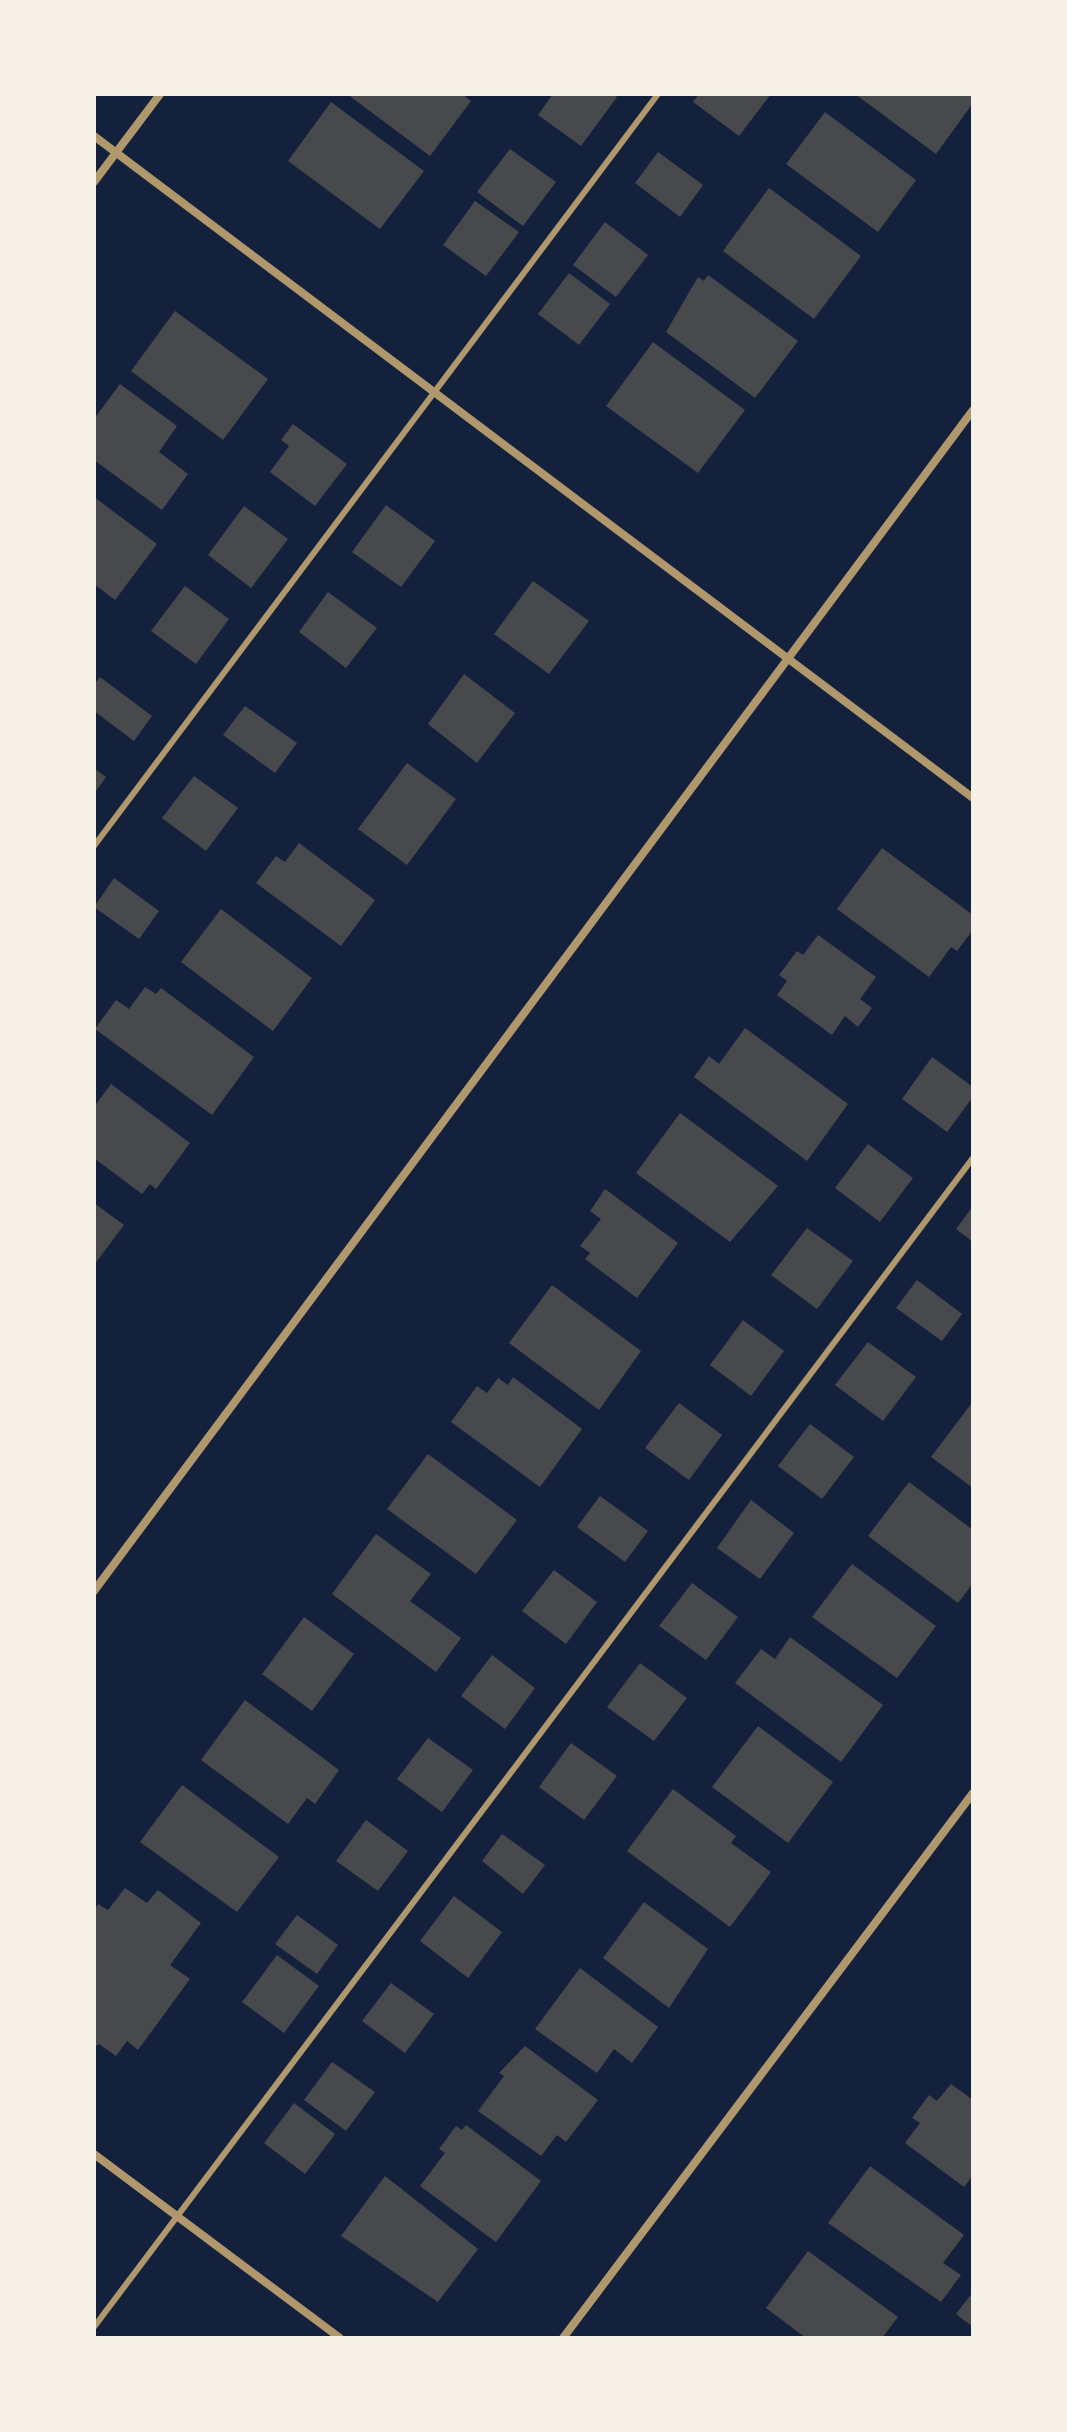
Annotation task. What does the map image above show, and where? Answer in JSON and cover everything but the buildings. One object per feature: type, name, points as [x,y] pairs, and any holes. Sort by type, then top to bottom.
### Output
[{"type":"street","points":[[94,182],[160,94]]},
{"type":"street","points":[[94,136],[432,394],[973,798]]},
{"type":"street","points":[[94,1591],[973,410]]},
{"type":"street","points":[[563,2338],[973,1793]]},
{"type":"street","points":[[94,2154],[340,2338]]},
{"type":"lane","points":[[94,846],[658,94]]},
{"type":"lane","points":[[94,2327],[973,1158]]}]
